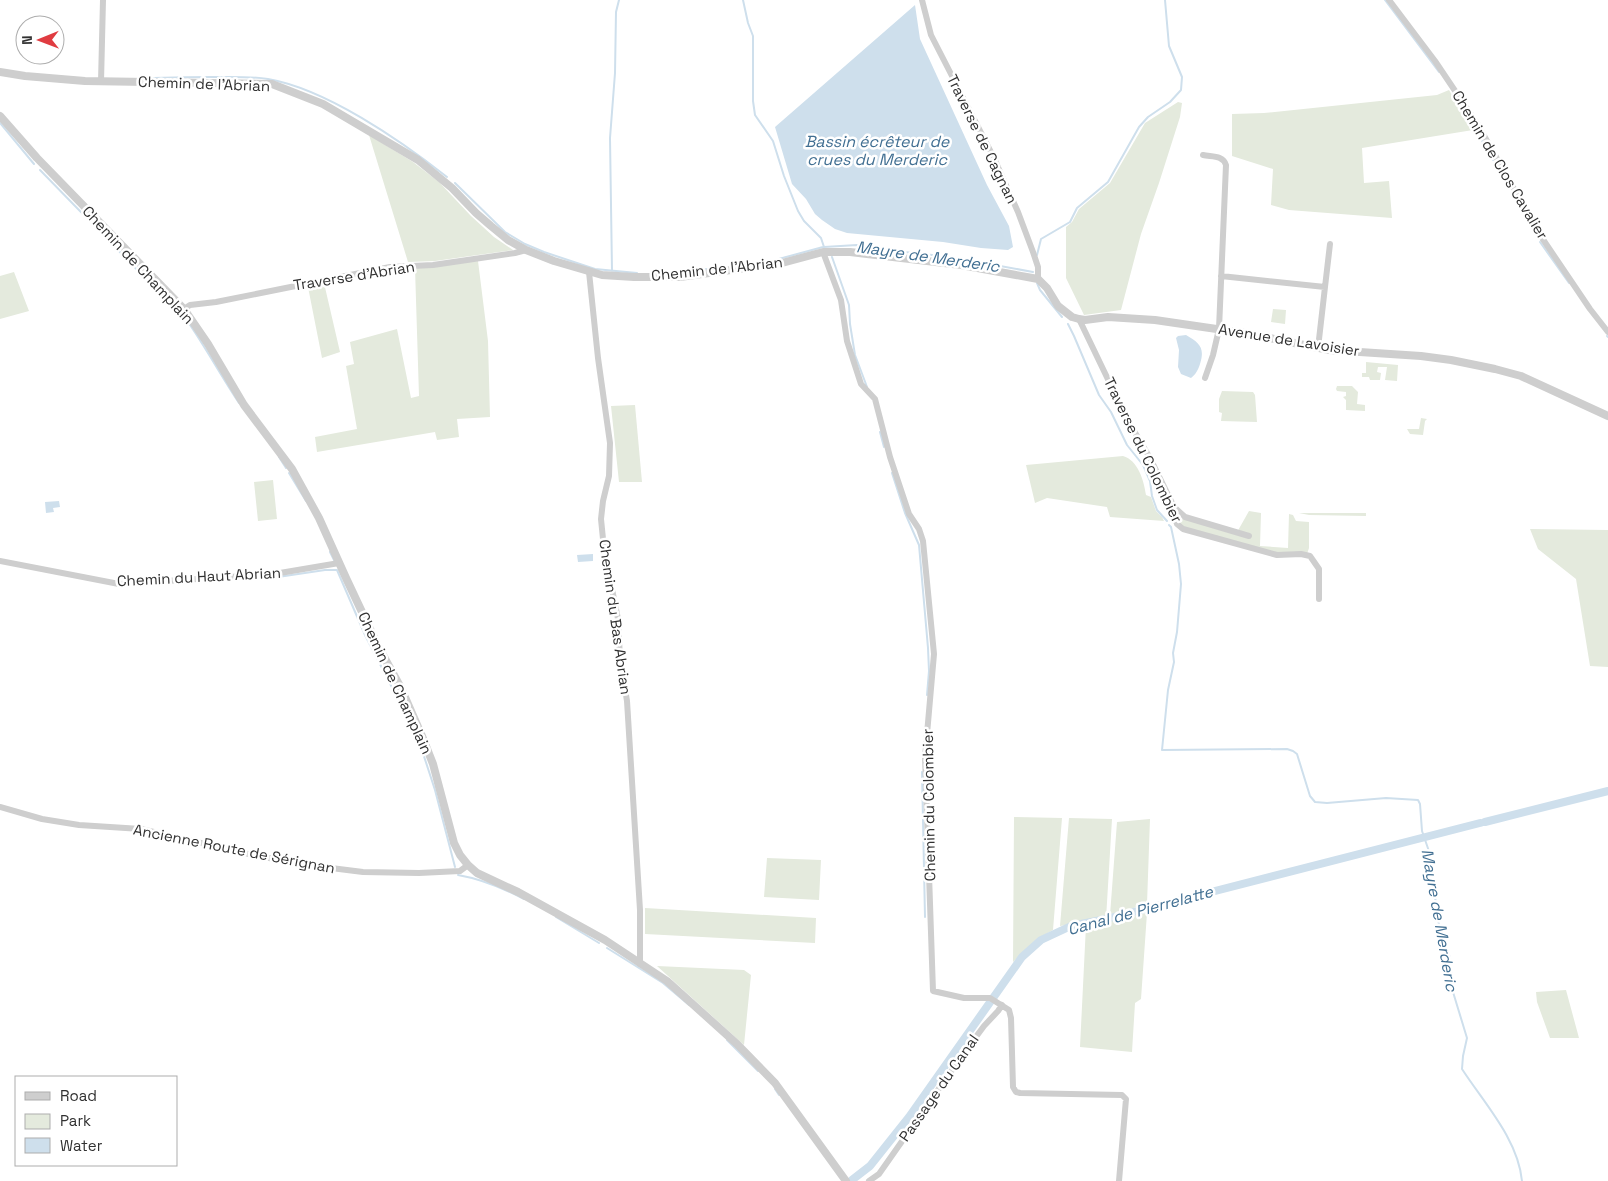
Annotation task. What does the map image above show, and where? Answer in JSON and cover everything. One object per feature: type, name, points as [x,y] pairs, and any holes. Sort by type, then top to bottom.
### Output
[{"type":"street","points":[[101,82],[103,0]]},
{"type":"street","name":"Traverse de Cagnan","points":[[922,0],[931,35],[993,156],[1018,212],[1036,260],[1036,279]]},
{"type":"street","name":"Chemin de Clos Cavalier","points":[[1390,0],[1473,117],[1540,234],[1590,309],[1608,332]]},
{"type":"street","name":"Chemin de l'Abrian","points":[[0,72],[55,80],[272,84],[323,104],[418,160],[452,188],[486,222],[508,240],[526,250],[602,275],[680,277],[782,263],[823,252],[850,252],[961,265],[1036,279]]},
{"type":"street","name":"Chemin de Champlain","points":[[0,116],[37,158],[184,309],[208,344],[244,405],[292,469],[319,518],[378,646],[401,688],[422,736],[433,764],[454,843],[460,855],[477,873],[518,892],[605,940],[667,981],[775,1083],[846,1181]]},
{"type":"street","points":[[1203,156],[1222,158],[1225,160],[1226,165],[1218,328],[1214,355],[1205,378]]},
{"type":"street","points":[[1318,348],[1330,244]]},
{"type":"street","name":"Traverse d'Abrian","points":[[184,309],[190,305],[216,302],[390,267],[442,263],[526,250]]},
{"type":"street","name":"Chemin du Colombier","points":[[823,252],[842,300],[847,341],[860,384],[875,399],[890,457],[909,514],[919,529],[923,541],[934,654],[925,757],[933,991],[964,998],[996,1001]]},
{"type":"street","name":"Chemin du Bas Abrian","points":[[589,272],[598,358],[610,443],[610,476],[601,519],[604,549],[618,619],[620,658],[627,701],[640,910],[640,964]]},
{"type":"street","points":[[1220,276],[1325,287]]},
{"type":"street","points":[[1036,279],[1047,288],[1058,306],[1072,317],[1079,319]]},
{"type":"street","name":"Avenue de Lavoisier","points":[[1079,319],[1108,317],[1155,320],[1218,328],[1318,348],[1451,360],[1521,376],[1608,416]]},
{"type":"street","name":"Traverse du Colombier","points":[[1079,319],[1128,420],[1150,458],[1174,507],[1177,524],[1183,529],[1277,556],[1301,554],[1310,556],[1319,569],[1319,599]]},
{"type":"street","points":[[1174,507],[1185,516],[1249,536]]},
{"type":"street","name":"Chemin du Haut Abrian","points":[[0,561],[119,584],[274,574],[339,563]]},
{"type":"street","name":"Ancienne Route de Sérignan","points":[[0,807],[42,819],[79,825],[141,829],[257,856],[363,872],[419,873],[460,871],[468,865]]},
{"type":"street","points":[[996,1001],[1009,1010],[1011,1018],[1013,1087],[1016,1092],[1122,1095],[1126,1099],[1119,1181]]},
{"type":"street","name":"Passage du Canal","points":[[869,1181],[879,1174],[969,1046],[984,1026],[998,1012],[996,1001]]},
{"type":"green space","points":[[1449,90],[1473,130],[1362,148],[1364,183],[1389,181],[1392,218],[1289,210],[1271,205],[1273,169],[1232,156],[1232,114],[1264,113],[1437,95]]},
{"type":"green space","points":[[1178,102],[1182,103],[1180,117],[1141,234],[1121,310],[1084,315],[1066,278],[1066,227],[1072,222],[1079,209],[1110,183],[1145,123]]},
{"type":"green space","points":[[369,135],[413,162],[439,182],[471,216],[494,237],[513,250],[435,261],[408,262]]},
{"type":"green space","points":[[478,261],[488,341],[490,417],[457,419],[459,437],[437,440],[435,432],[317,452],[315,437],[357,429],[346,366],[354,364],[350,342],[397,329],[411,398],[419,396],[415,268]]},
{"type":"green space","points":[[14,272],[29,311],[0,319],[0,276]]},
{"type":"green space","points":[[324,283],[340,352],[322,358],[308,287]]},
{"type":"green space","points":[[1273,309],[1286,310],[1285,324],[1271,322]]},
{"type":"green space","points":[[1366,362],[1398,365],[1397,381],[1385,380],[1387,367],[1378,367],[1377,372],[1381,373],[1380,380],[1370,380],[1369,377],[1362,377],[1362,373],[1366,373]]},
{"type":"green space","points":[[1337,386],[1352,386],[1358,392],[1357,404],[1365,405],[1365,411],[1346,410],[1346,400],[1343,397],[1346,396],[1346,392],[1337,391]]},
{"type":"green space","points":[[1222,391],[1253,392],[1255,395],[1257,422],[1221,421],[1222,413],[1219,412],[1219,399]]},
{"type":"green space","points":[[635,405],[642,482],[619,482],[611,406]]},
{"type":"green space","points":[[1421,418],[1427,419],[1423,435],[1410,434],[1407,429],[1419,429]]},
{"type":"green space","points":[[1123,456],[1136,466],[1142,478],[1146,495],[1151,497],[1156,511],[1164,521],[1110,517],[1107,507],[1047,498],[1035,503],[1026,465]]},
{"type":"green space","points":[[273,480],[277,519],[258,521],[254,482]]},
{"type":"green space","points":[[1249,511],[1261,513],[1260,546],[1288,548],[1289,514],[1293,515],[1296,521],[1309,522],[1309,548],[1307,554],[1277,554],[1184,528],[1178,522],[1179,519],[1183,519],[1236,534]]},
{"type":"green space","points":[[1299,513],[1366,513],[1366,516],[1309,515]]},
{"type":"green space","points":[[1530,529],[1608,530],[1608,667],[1590,666],[1576,579],[1538,549]]},
{"type":"green space","points":[[1014,817],[1062,818],[1053,930],[1039,938],[1013,962]]},
{"type":"green space","points":[[1069,818],[1112,819],[1106,919],[1060,926]]},
{"type":"green space","points":[[1150,819],[1147,904],[1110,915],[1117,822]]},
{"type":"green space","points":[[767,858],[821,860],[819,900],[764,897]]},
{"type":"green space","points":[[645,908],[816,918],[815,943],[645,934]]},
{"type":"green space","points":[[1147,913],[1141,999],[1135,1003],[1132,1052],[1080,1047],[1086,925]]},
{"type":"green space","points":[[657,966],[744,970],[751,975],[744,1045]]},
{"type":"green space","points":[[1566,990],[1579,1038],[1550,1038],[1537,1002],[1536,992]]},
{"type":"water","name":"Bassin écrêteur de crues du Merderic","points":[[915,5],[920,39],[987,185],[1009,226],[1013,247],[1008,250],[847,233],[835,229],[815,214],[806,199],[792,184],[775,127]]},
{"type":"water","points":[[1186,335],[1198,343],[1202,354],[1196,373],[1191,378],[1181,374],[1178,367],[1179,350],[1176,338]]},
{"type":"water","points":[[59,501],[60,507],[53,508],[54,512],[46,513],[45,502]]},
{"type":"water","points":[[593,554],[593,561],[578,562],[577,555]]},
{"type":"waterway","points":[[612,271],[610,138],[615,73],[616,12],[619,0]]},
{"type":"waterway","name":"Mayre de Merderic","points":[[743,0],[753,36],[753,101],[755,115],[773,141],[798,211],[804,221],[821,238],[824,247],[857,245],[951,257],[1033,272]]},
{"type":"waterway","points":[[1037,255],[1041,239],[1070,222],[1077,208],[1108,182],[1139,127],[1148,117],[1170,102],[1181,90],[1182,77],[1169,46],[1165,0]]},
{"type":"waterway","points":[[1385,0],[1439,72]]},
{"type":"waterway","points":[[138,78],[247,77],[268,79],[290,85],[314,93],[362,118],[407,147],[447,177]]},
{"type":"waterway","points":[[1468,116],[1493,160]]},
{"type":"waterway","points":[[0,123],[34,164]]},
{"type":"waterway","points":[[40,170],[188,322],[239,403]]},
{"type":"waterway","points":[[1498,170],[1508,187]]},
{"type":"waterway","points":[[455,183],[505,232],[525,244],[595,269],[637,273]]},
{"type":"waterway","points":[[1514,197],[1533,229]]},
{"type":"waterway","points":[[1540,242],[1569,283]]},
{"type":"waterway","points":[[775,260],[823,247]]},
{"type":"waterway","points":[[832,257],[849,305],[855,355],[867,387]]},
{"type":"waterway","points":[[666,273],[708,269]]},
{"type":"waterway","name":"Mayre de Merderic","points":[[1037,283],[1040,290],[1062,317]]},
{"type":"waterway","name":"Mayre de Merderic","points":[[1068,324],[1099,395],[1111,412],[1127,445],[1143,465],[1150,481],[1152,496],[1157,510],[1167,521]]},
{"type":"waterway","points":[[880,432],[884,447]]},
{"type":"waterway","points":[[279,457],[286,468]]},
{"type":"waterway","points":[[289,473],[306,501]]},
{"type":"waterway","points":[[892,473],[905,513],[919,545],[928,648],[927,695]]},
{"type":"waterway","name":"Mayre de Merderic","points":[[1169,525],[1179,564],[1181,584],[1177,632],[1173,653],[1174,662],[1168,690],[1162,750],[1287,749],[1297,754],[1310,796],[1315,802],[1327,803],[1386,798],[1418,800],[1422,831],[1432,860],[1437,918],[1450,958],[1453,992],[1467,1038],[1462,1069],[1507,1136],[1514,1151],[1522,1181]]},
{"type":"waterway","points":[[330,552],[334,560]]},
{"type":"waterway","points":[[278,577],[337,570],[365,635],[418,738],[435,790],[455,867]]},
{"type":"waterway","points":[[255,578],[265,578]]},
{"type":"waterway","points":[[922,772],[925,917]]},
{"type":"waterway","name":"Canal de Pierrelatte","points":[[1485,822],[1608,791]]},
{"type":"waterway","name":"Canal de Pierrelatte","points":[[852,1180],[870,1166],[909,1117],[1022,957],[1041,940],[1071,926],[1106,919],[1480,823]]},
{"type":"waterway","points":[[458,875],[492,884],[524,899]]},
{"type":"waterway","points":[[556,917],[599,943]]},
{"type":"waterway","points":[[607,948],[663,983],[689,1005]]},
{"type":"waterway","points":[[727,1040],[758,1071]]},
{"type":"waterway","points":[[775,1089],[779,1095]]}]
